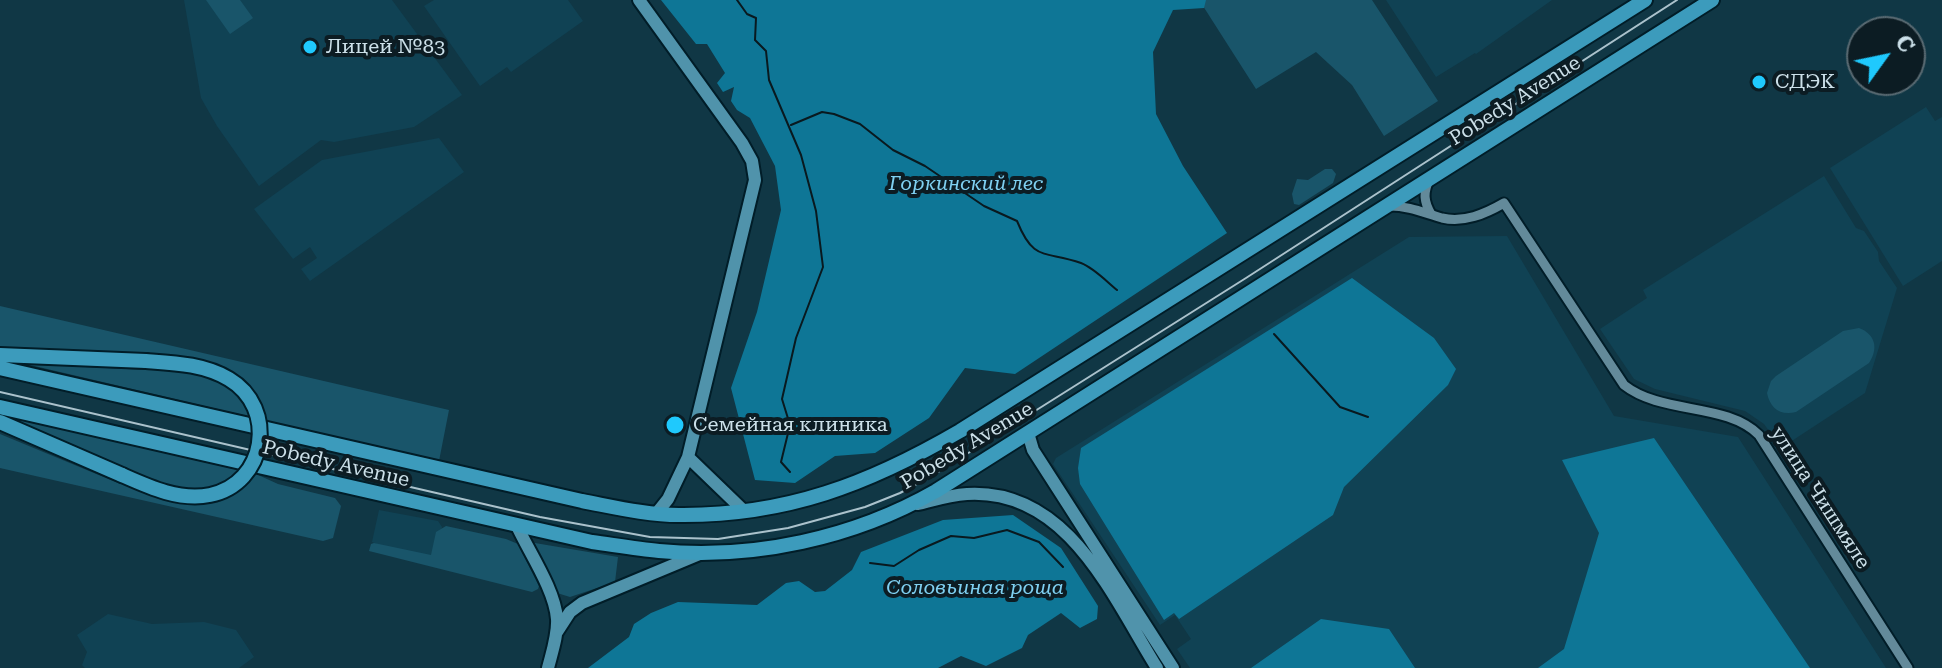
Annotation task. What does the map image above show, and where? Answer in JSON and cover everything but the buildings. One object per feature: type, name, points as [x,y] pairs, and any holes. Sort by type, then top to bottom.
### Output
[{"type":"main road","name":"Pobedy Avenue","points":[[0,368],[567,498],[656,514],[744,511],[789,505],[848,488],[917,456],[1645,0]]},
{"type":"main road","name":"Pobedy Avenue","points":[[0,407],[592,542],[660,552],[703,553],[792,544],[836,534],[911,506],[1712,0]]},
{"type":"main road","points":[[0,355],[146,361],[212,370],[231,380],[253,404],[261,439],[258,453],[230,488],[210,495],[187,497],[153,489],[0,422]]},
{"type":"street","points":[[639,0],[742,143],[752,161],[755,180],[688,457],[668,499],[656,514]]},
{"type":"street","points":[[1430,180],[1425,188],[1425,202],[1431,214]]},
{"type":"street","name":"улица Чишмяле","points":[[1389,206],[1411,208],[1452,219],[1467,219],[1504,203],[1624,385],[1642,396],[1741,421],[1759,435],[1908,668]]},
{"type":"street","points":[[1028,433],[1033,450],[1170,667]]},
{"type":"street","points":[[688,457],[744,511]]},
{"type":"street","points":[[911,506],[968,494],[1025,504],[1053,519],[1088,557],[1157,668]]},
{"type":"street","points":[[517,526],[557,616],[557,632],[548,668]]},
{"type":"street","points":[[557,632],[570,612],[582,603],[703,553]]},
{"type":"shaded area","name":"Лицей №83","points":[[184,0],[392,0],[462,95],[414,127],[334,142],[321,140],[259,186],[201,98]]},
{"type":"shaded area","points":[[206,0],[240,0],[253,18],[230,34]]},
{"type":"shaded area","points":[[434,0],[568,0],[583,21],[511,72],[507,67],[480,86],[424,6]]},
{"type":"shaded area","points":[[1202,0],[1372,0],[1438,101],[1384,136],[1352,85],[1316,52],[1256,89]]},
{"type":"shaded area","points":[[1386,0],[1552,0],[1476,54],[1436,77]]},
{"type":"shaded area","points":[[1926,107],[1935,121],[1942,117],[1942,261],[1903,286],[1830,168]]},
{"type":"shaded area","points":[[439,138],[464,172],[310,281],[301,269],[317,258],[310,247],[293,259],[254,209],[322,160]]},
{"type":"shaded area","points":[[1325,169],[1332,169],[1336,174],[1333,183],[1299,205],[1294,204],[1292,194],[1297,179],[1308,180]]},
{"type":"shaded area","points":[[1824,176],[1856,228],[1864,231],[1878,252],[1879,261],[1897,288],[1865,393],[1781,448],[1764,424],[1745,411],[1655,389],[1634,379],[1600,329],[1647,298],[1643,290]]},
{"type":"shaded area","points":[[1507,236],[1614,416],[1738,437],[1886,668],[1190,668],[1177,649],[1191,639],[1175,615],[1160,625],[1053,464],[1056,458],[1409,237]]},
{"type":"shaded area","points":[[0,306],[449,410],[439,461],[26,364],[146,370],[147,353],[0,347]]},
{"type":"shaded area","points":[[1859,328],[1869,334],[1874,342],[1869,363],[1796,412],[1785,413],[1773,407],[1767,393],[1776,376],[1843,331]]},
{"type":"shaded area","points":[[3,416],[256,474],[278,484],[335,498],[341,506],[333,538],[323,541],[0,468],[0,434],[118,483],[125,468]]},
{"type":"shaded area","points":[[379,510],[438,521],[442,527],[437,560],[396,552],[372,542]]},
{"type":"shaded area","points":[[446,526],[518,544],[538,589],[532,592],[369,551],[374,543],[431,555],[436,532]]},
{"type":"shaded area","points":[[529,542],[618,557],[615,582],[570,597],[557,593]]},
{"type":"shaded area","points":[[108,614],[152,624],[204,622],[236,630],[254,657],[239,668],[85,668],[82,665],[87,652],[77,635]]},
{"type":"green space","name":"Горкинский лес","points":[[661,0],[1206,0],[1204,8],[1173,10],[1153,52],[1156,114],[1183,166],[1227,233],[1015,374],[965,368],[929,418],[875,453],[835,456],[795,483],[755,480],[731,388],[757,312],[781,210],[775,166],[750,118],[737,110],[731,101],[734,87],[723,92],[717,83],[725,73],[707,44],[696,44]]},
{"type":"green space","points":[[1352,278],[1434,338],[1456,369],[1448,385],[1344,487],[1333,515],[1179,619],[1174,613],[1164,620],[1080,484],[1078,468],[1081,448]]},
{"type":"green space","points":[[1654,438],[1810,668],[1538,668],[1564,649],[1599,533],[1562,460]]},
{"type":"green space","name":"Соловьиная роща","points":[[1013,515],[1061,548],[1098,606],[1097,619],[1080,628],[1061,613],[1028,635],[1022,648],[986,666],[961,656],[938,668],[588,668],[629,637],[634,624],[678,602],[757,605],[786,583],[799,581],[815,592],[825,591],[852,570],[861,552],[943,520]]},
{"type":"green space","points":[[1321,619],[1389,629],[1415,668],[1251,668]]},
{"type":"waterway","points":[[737,0],[747,14],[756,18],[755,40],[766,51],[769,80],[801,155],[816,211],[823,267],[796,338],[782,399],[790,425],[781,462],[790,472]]},
{"type":"waterway","points":[[791,125],[822,112],[860,124],[893,150],[925,166],[984,206],[1017,221],[1035,249],[1086,265],[1117,290]]},
{"type":"waterway","points":[[1274,334],[1340,407],[1368,417]]},
{"type":"waterway","points":[[870,563],[894,566],[919,550],[951,536],[974,538],[1007,530],[1039,542],[1063,567]]},
{"type":"tram line","points":[[0,392],[540,517],[650,537],[718,539],[788,528],[865,507],[935,474],[1677,0]]},
{"type":"place","name":"Лицей №83","points":[[310,47]]},
{"type":"place","name":"СДЭК","points":[[1759,82]]},
{"type":"place","name":"Семейная клиника","points":[[675,425]]}]
